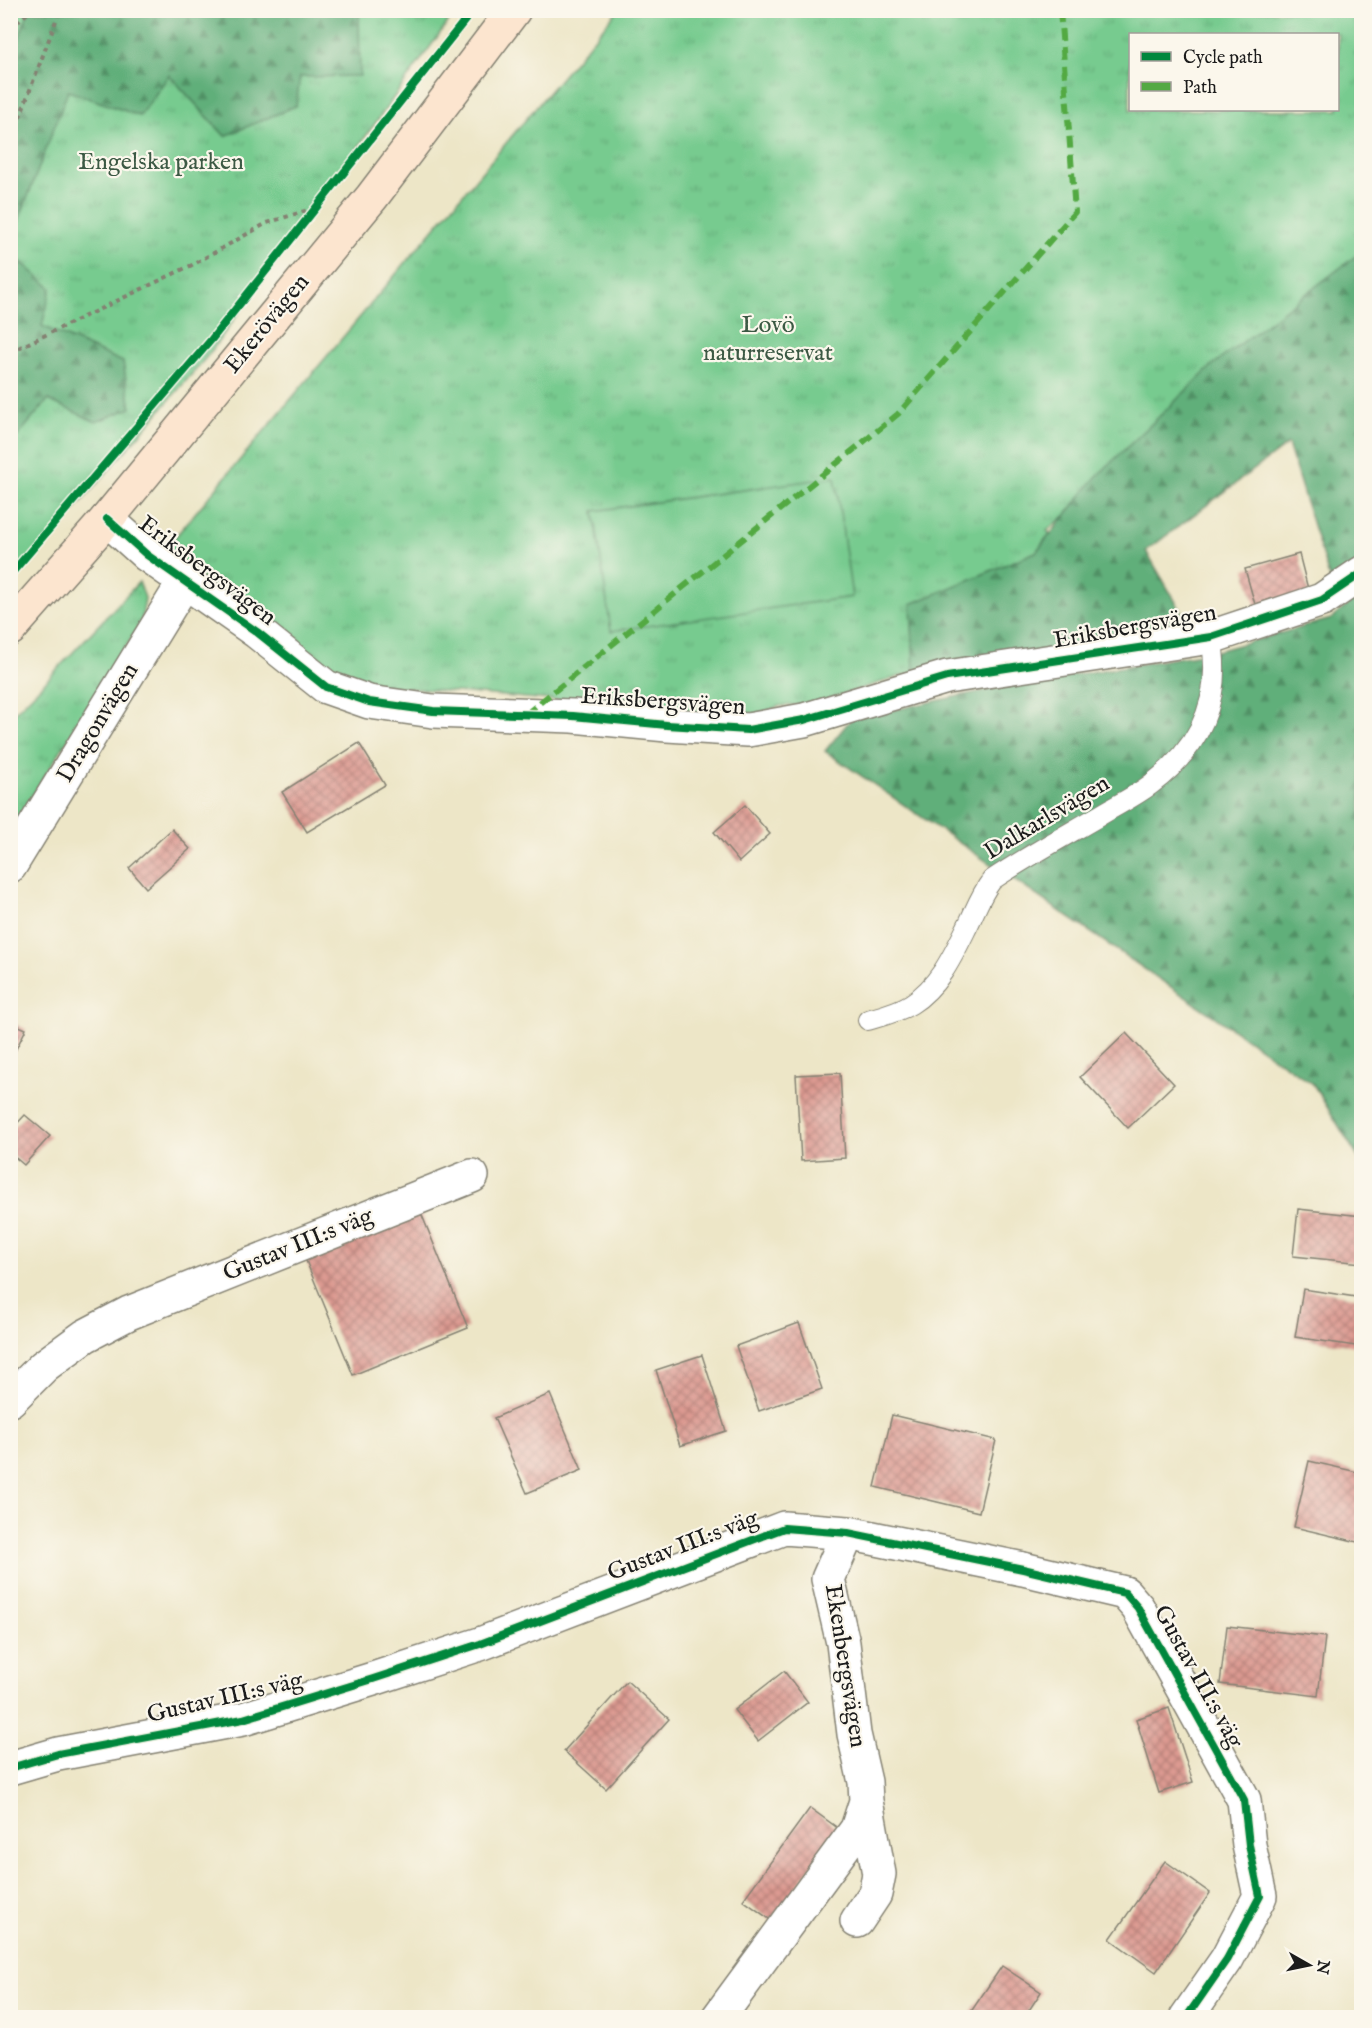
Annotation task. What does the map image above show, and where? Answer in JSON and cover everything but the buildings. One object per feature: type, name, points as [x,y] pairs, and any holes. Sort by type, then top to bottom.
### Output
[{"type":"main road","name":"Ekerövägen","points":[[10,629],[107,519],[372,196],[514,10]]},
{"type":"street","name":"Eriksbergsvägen","points":[[107,519],[147,555],[257,632],[326,687],[369,702],[433,711],[573,716],[748,730],[804,720],[947,677],[1211,637],[1322,600],[1362,573]]},
{"type":"street","name":"Dragonvägen","points":[[10,866],[185,581]]},
{"type":"street","name":"Gustav III:s väg","points":[[10,1400],[44,1366],[84,1336],[129,1313],[472,1176]]},
{"type":"street","name":"Gustav III:s väg","points":[[10,1768],[58,1754],[243,1719],[351,1686],[480,1644],[784,1528],[848,1533],[1023,1569],[1125,1593],[1138,1608],[1244,1800],[1249,1845],[1260,1896],[1227,1959],[1186,2018]]},
{"type":"street","name":"Ekenbergsvägen","points":[[848,1533],[828,1579],[843,1643],[854,1734],[879,1874],[875,1894],[856,1921]]},
{"type":"street","name":"Ekenbergsvägen","points":[[718,2018],[857,1829],[866,1801]]},
{"type":"lane","name":"Dalkarlsvägen","points":[[868,1020],[905,1007],[934,984],[962,937],[982,893],[992,880],[1150,785],[1184,754],[1201,730],[1210,706],[1215,658],[1211,637]]},
{"type":"path","points":[[10,28],[31,10]]},
{"type":"path","points":[[10,143],[60,10]]},
{"type":"path","points":[[310,215],[325,197]]},
{"type":"path","points":[[10,352],[192,265],[267,223],[317,207]]},
{"type":"green space","name":"Engelska parken","points":[[11,11],[456,11],[210,353],[11,583]]},
{"type":"green space","points":[[29,11],[359,11],[360,76],[300,77],[296,106],[225,136],[169,75],[140,116],[68,91],[11,241],[11,59]]},
{"type":"green space","name":"Lovö naturreservat","points":[[617,11],[1361,11],[1361,262],[1047,531],[1050,533],[1036,552],[1012,562],[914,672],[812,704],[779,706],[752,717],[336,682],[165,549]]},
{"type":"green space","points":[[1361,252],[1361,563],[1332,587],[1288,444],[1146,551],[1192,630],[914,672],[911,604],[1036,552],[1096,477],[1214,364]]},
{"type":"green space","points":[[11,253],[51,288],[42,326],[123,362],[131,408],[96,422],[48,400],[11,444]]},
{"type":"green space","points":[[835,477],[852,597],[611,631],[594,511]]},
{"type":"green space","points":[[139,582],[145,598],[141,623],[11,830],[11,716]]},
{"type":"green space","points":[[1361,594],[1361,1162],[1313,1084],[825,751],[851,719],[1006,686],[1213,652],[1331,619]]},
{"type":"marked path","points":[[526,714],[898,414],[1075,212],[1060,10]]},
{"type":"cycle path","points":[[10,575],[211,340],[473,10]]},
{"type":"cycle path","points":[[107,519],[147,555],[257,632],[326,687],[369,702],[433,711],[573,716],[748,730],[804,720],[947,677],[1211,637],[1322,600],[1362,573]]},
{"type":"cycle path","points":[[10,1768],[58,1754],[243,1719],[373,1679],[480,1644],[784,1528],[848,1533],[1023,1569],[1125,1593],[1138,1608],[1244,1800],[1249,1845],[1260,1896],[1227,1959],[1186,2018]]}]
